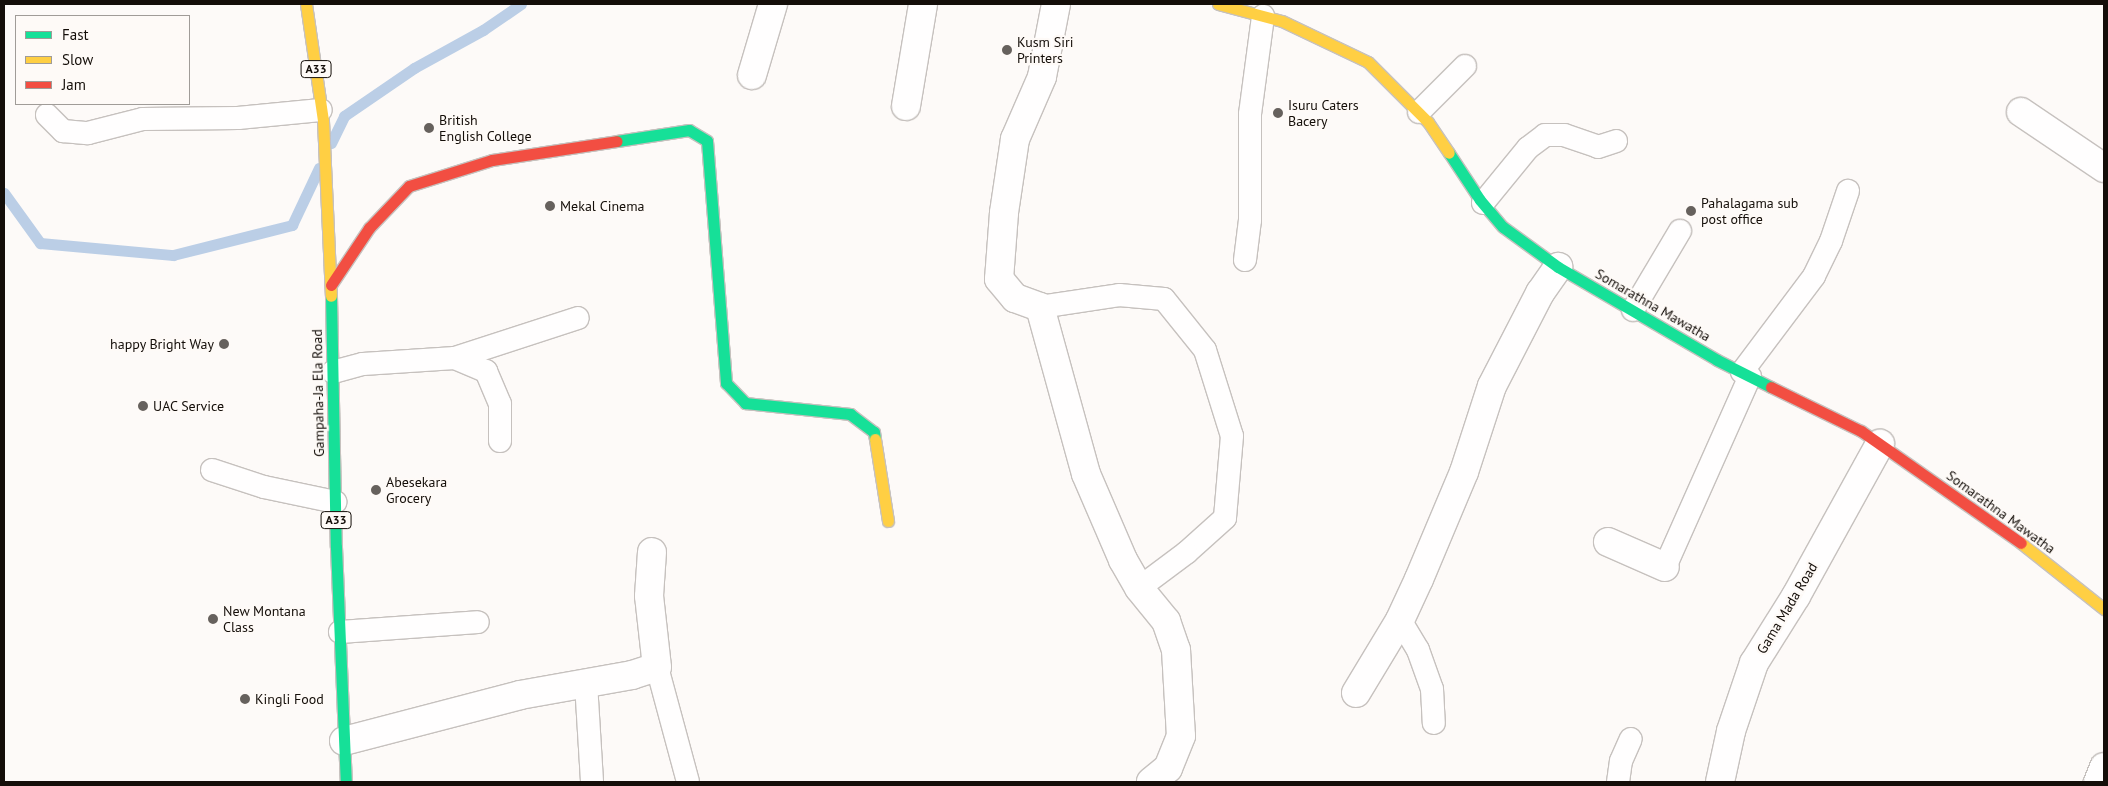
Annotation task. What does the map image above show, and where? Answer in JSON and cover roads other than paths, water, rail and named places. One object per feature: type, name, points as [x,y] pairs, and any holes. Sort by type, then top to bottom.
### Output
[{"type":"main road","name":"Gampaha-Ja Ela Road","points":[[306,4],[321,110],[330,257],[335,502],[346,782]]},
{"type":"main road","name":"Somarathna Mawatha","points":[[1218,4],[1282,21],[1368,62],[1420,112],[1483,203],[1503,227],[1558,267],[1633,310],[1746,374],[1861,431],[2016,540],[2104,609]]},
{"type":"main road","points":[[331,285],[370,228],[409,186],[492,160],[689,130],[707,140],[726,383],[745,403],[850,414],[874,432],[888,521]]},
{"type":"street","points":[[752,75],[772,4]]},
{"type":"street","points":[[906,106],[923,4]]},
{"type":"street","points":[[1056,4],[1042,77],[1015,139],[1004,213],[999,279],[1015,298],[1040,307],[1086,474],[1104,522],[1139,588],[1166,621],[1176,650],[1182,704],[1181,736],[1168,768],[1150,782]]},
{"type":"street","points":[[2021,112],[2104,168]]},
{"type":"street","points":[[1356,693],[1400,620],[1464,472],[1492,386],[1540,294],[1558,267]]},
{"type":"street","name":"Gama Mada Road","points":[[1720,782],[1731,731],[1754,663],[1796,596],[1880,444]]},
{"type":"street","points":[[1608,542],[1665,567]]},
{"type":"street","points":[[344,741],[458,710],[632,675],[657,667],[649,596],[652,552]]},
{"type":"street","points":[[2098,782],[2104,767]]},
{"type":"lane","points":[[1245,260],[1250,220],[1250,114],[1263,16]]},
{"type":"lane","points":[[1420,112],[1465,66]]},
{"type":"lane","points":[[47,115],[63,131],[88,133],[143,119],[238,118],[321,110]]},
{"type":"lane","points":[[1483,203],[1528,148],[1545,135],[1564,135],[1598,147],[1616,141]]},
{"type":"lane","points":[[1665,567],[1746,374],[1814,276],[1831,241],[1848,191]]},
{"type":"lane","points":[[1633,310],[1680,231]]},
{"type":"lane","points":[[1040,307],[1119,294],[1164,299],[1205,350],[1232,436],[1225,518],[1186,553],[1139,588]]},
{"type":"lane","points":[[333,372],[363,364],[455,358],[578,318]]},
{"type":"lane","points":[[455,358],[486,371],[500,404],[500,441]]},
{"type":"lane","points":[[212,470],[264,487],[335,502]]},
{"type":"lane","points":[[1400,620],[1418,650],[1432,689],[1434,723]]},
{"type":"lane","points":[[340,632],[478,622]]},
{"type":"lane","points":[[657,667],[688,782]]},
{"type":"lane","points":[[586,683],[592,782]]},
{"type":"lane","points":[[1618,782],[1621,761],[1631,739]]},
{"type":"waterway","points":[[331,143],[344,116],[414,68],[483,30],[521,4]]},
{"type":"waterway","points":[[4,193],[40,243],[173,255],[292,225],[319,168]]},
{"type":"place","name":"Kusm Siri Printers","points":[[1007,50]]},
{"type":"place","name":"Isuru Caters Bacery","points":[[1278,113]]},
{"type":"place","name":"British English College","points":[[429,128]]},
{"type":"place","name":"Mekal Cinema","points":[[550,206]]},
{"type":"place","name":"Pahalagama sub post office","points":[[1691,211]]},
{"type":"place","name":"happy Bright Way","points":[[224,344]]},
{"type":"place","name":"UAC Service","points":[[143,406]]},
{"type":"place","name":"Abesekara Grocery","points":[[376,490]]},
{"type":"place","name":"New Montana Class","points":[[213,619]]},
{"type":"place","name":"Kingli Food","points":[[245,699]]}]
